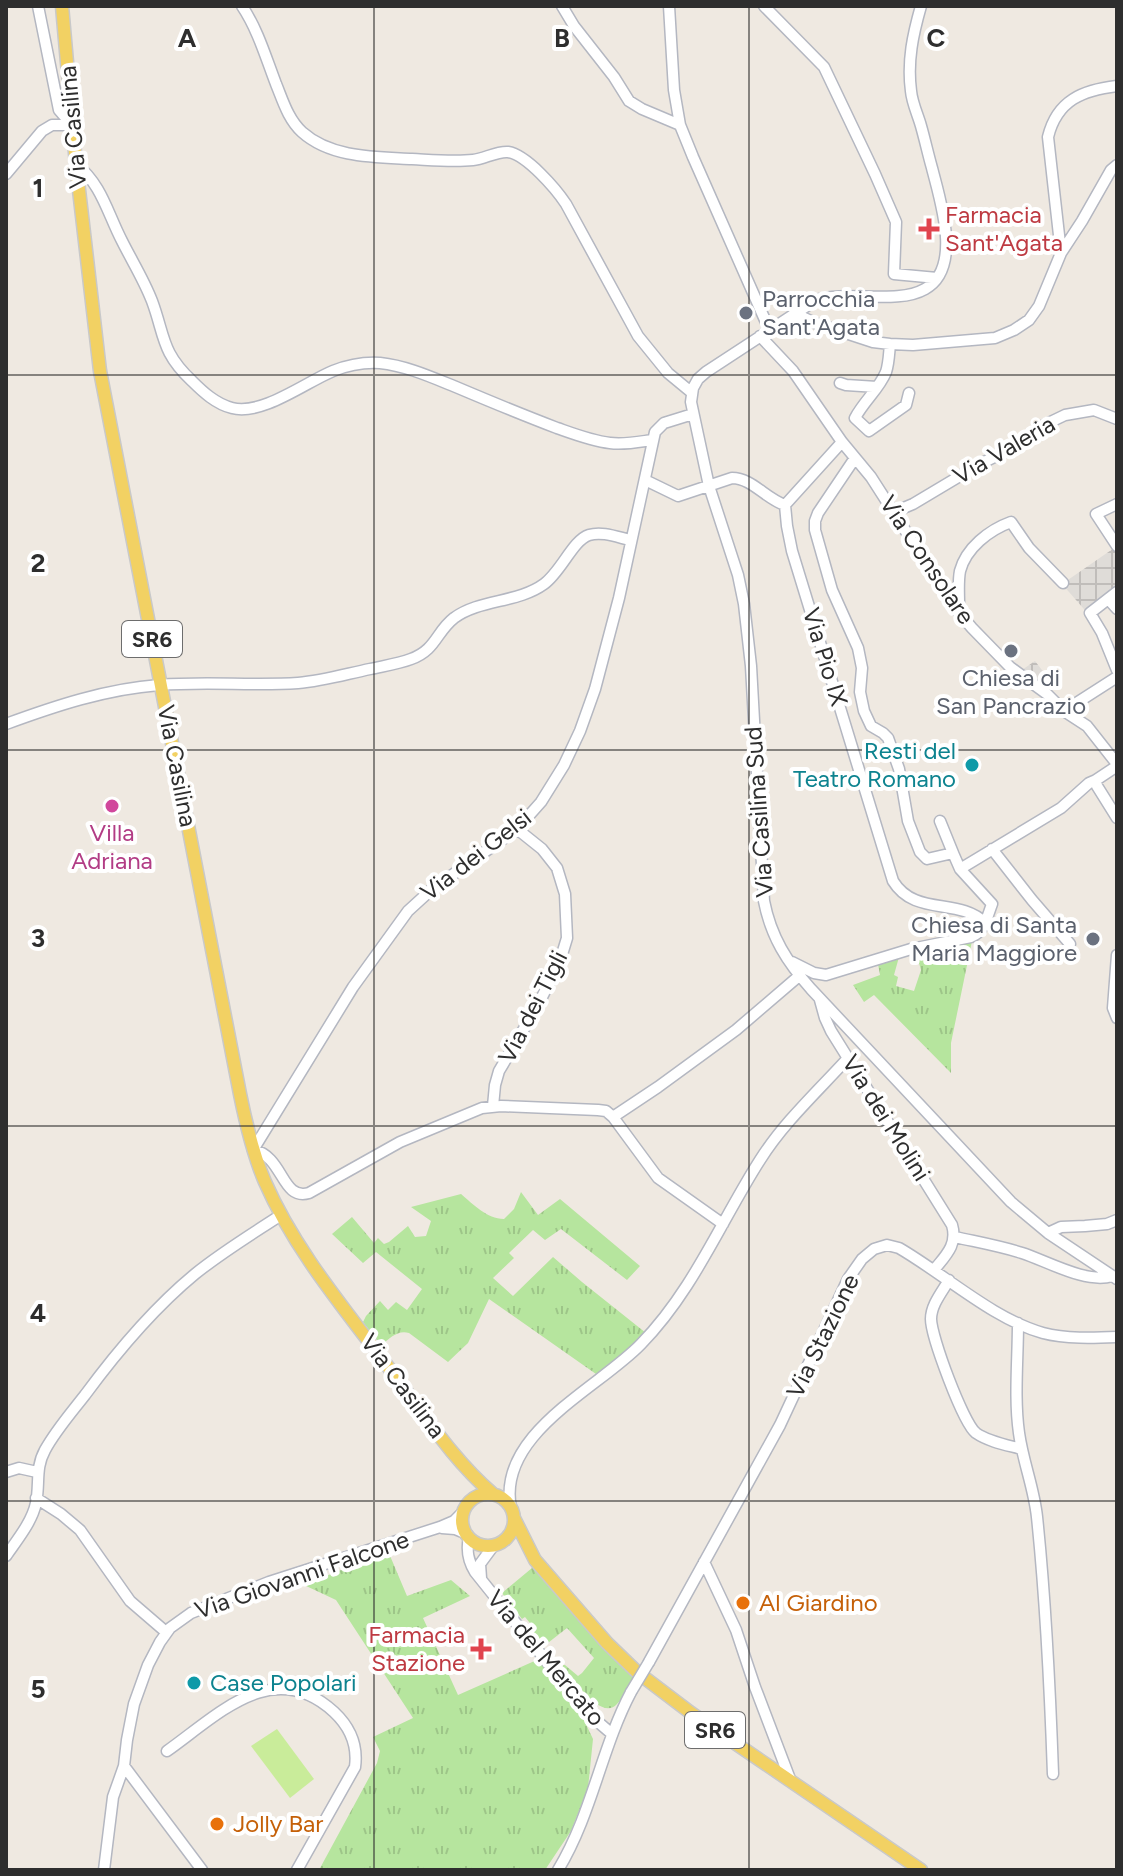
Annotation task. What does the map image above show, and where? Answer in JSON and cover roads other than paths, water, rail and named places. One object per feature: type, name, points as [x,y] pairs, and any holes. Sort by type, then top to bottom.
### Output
[{"type":"main road","name":"Via Casilina","points":[[62,6],[76,164],[100,371],[253,1150],[281,1215],[327,1285],[461,1464],[494,1495]]},
{"type":"main road","name":"Via Casilina","points":[[461,1464],[468,1482],[465,1509]]},
{"type":"main road","points":[[494,1495],[507,1503],[512,1513],[511,1532],[497,1544],[485,1545],[468,1536],[463,1527],[465,1509],[477,1496],[494,1495]]},
{"type":"main road","name":"SR6","points":[[512,1513],[535,1560]]},
{"type":"main road","name":"SR6","points":[[497,1544],[515,1545],[535,1560],[607,1643],[637,1672],[691,1713],[921,1870]]},
{"type":"street","points":[[38,6],[59,110],[72,125]]},
{"type":"street","points":[[242,6],[259,38],[288,115],[300,130],[318,144],[352,154],[428,160],[472,160],[508,152],[529,163],[566,204],[642,342],[668,373],[691,392],[701,376],[816,300],[917,293],[937,278],[945,258],[946,237],[939,196],[911,93],[912,36],[921,6]]},
{"type":"street","points":[[562,6],[629,101],[680,125]]},
{"type":"street","name":"Via Consolare","points":[[669,6],[674,90],[680,125],[764,332],[842,442],[871,477],[955,608],[1019,675],[1087,726],[1117,765]]},
{"type":"street","points":[[764,6],[824,67],[896,222],[894,274],[937,278]]},
{"type":"street","points":[[1061,253],[1048,137],[1052,122],[1060,109],[1073,98],[1095,89],[1117,86]]},
{"type":"street","points":[[6,174],[42,131],[52,125],[72,125]]},
{"type":"street","points":[[76,164],[95,183],[143,281],[169,354],[191,381],[222,404],[236,409],[251,408],[294,392],[330,372],[363,363],[403,367],[535,420],[588,439],[617,444],[652,440],[661,425],[693,414]]},
{"type":"street","points":[[794,313],[873,342],[890,344],[995,338],[1014,330],[1029,320],[1039,306],[1061,253],[1117,165]]},
{"type":"street","points":[[890,344],[886,371],[855,418],[869,431],[906,405],[909,393]]},
{"type":"street","points":[[840,383],[877,387]]},
{"type":"street","name":"Via Casilina Sud","points":[[691,392],[709,486],[738,575],[744,604],[751,666],[761,882],[770,928],[799,976],[998,1189],[1048,1233],[1114,1278]]},
{"type":"street","name":"Via Valeria","points":[[894,512],[1019,445],[1038,428],[1065,415],[1094,410],[1117,419]]},
{"type":"street","name":"Via dei Gelsi","points":[[253,1150],[353,987],[408,911],[431,890],[517,829],[536,808],[570,753],[587,715],[619,598],[652,440]]},
{"type":"street","points":[[645,480],[678,496],[739,478],[785,505],[842,442]]},
{"type":"street","points":[[855,458],[818,513],[815,530],[832,590],[860,654],[860,692],[864,711],[871,726],[885,734],[890,742],[899,769],[906,815],[920,852],[927,859],[953,853]]},
{"type":"street","points":[[1117,504],[1096,514],[1117,546]]},
{"type":"street","name":"Via Pio IX","points":[[785,505],[792,551],[893,881],[911,899],[968,912],[985,923]]},
{"type":"street","points":[[955,608],[959,604],[961,568],[967,555],[992,532],[1011,522],[1029,548],[1063,583]]},
{"type":"street","points":[[6,724],[111,692],[161,685],[306,682],[409,660],[430,648],[450,621],[461,614],[521,595],[545,583],[584,537],[602,534],[630,540]]},
{"type":"street","points":[[1117,609],[1113,596],[1090,613],[1117,670]]},
{"type":"street","points":[[1064,711],[1117,677]]},
{"type":"street","points":[[960,869],[1061,808],[1089,783],[1117,765]]},
{"type":"street","points":[[1096,780],[1117,818]]},
{"type":"street","points":[[786,959],[814,973],[830,975],[905,950],[971,937],[981,930],[992,904],[960,869],[940,821]]},
{"type":"street","name":"Via dei Tigli","points":[[493,1106],[499,1071],[538,1005],[564,953],[567,938],[565,894],[557,868],[542,849],[517,829]]},
{"type":"street","points":[[992,849],[1070,944]]},
{"type":"street","points":[[1117,955],[1113,1008],[1117,1018]]},
{"type":"street","points":[[613,1117],[736,1030],[799,976]]},
{"type":"street","name":"Via dei Molini","points":[[820,998],[829,1027],[947,1217],[955,1237]]},
{"type":"street","points":[[512,1513],[509,1484],[526,1448],[547,1422],[635,1350],[660,1323],[685,1290],[773,1141],[848,1058]]},
{"type":"street","points":[[253,1150],[272,1160],[291,1191],[301,1195],[400,1142],[479,1109],[493,1106],[606,1111],[658,1178],[723,1224]]},
{"type":"street","points":[[6,1556],[32,1514],[41,1458],[52,1438],[101,1374],[137,1332],[193,1276],[281,1215]]},
{"type":"street","points":[[1048,1233],[1061,1227],[1107,1224],[1117,1220]]},
{"type":"street","points":[[934,1270],[950,1250],[955,1237],[1023,1253],[1089,1277],[1114,1278]]},
{"type":"street","name":"Via Stazione","points":[[558,1870],[584,1818],[612,1734],[631,1692],[780,1425],[842,1290],[859,1263],[874,1249],[890,1245],[1036,1331],[1056,1335],[1117,1337]]},
{"type":"street","points":[[949,1280],[933,1308],[931,1322],[967,1424],[980,1436],[1022,1449]]},
{"type":"street","points":[[1018,1323],[1018,1420],[1038,1519],[1048,1643],[1053,1774]]},
{"type":"street","points":[[6,1472],[19,1468],[37,1472]]},
{"type":"street","points":[[494,1495],[509,1484]]},
{"type":"street","points":[[36,1498],[80,1530],[126,1597],[166,1632]]},
{"type":"street","name":"Via Giovanni Falcone","points":[[104,1870],[113,1797],[124,1766],[130,1722],[139,1688],[166,1632],[175,1623],[191,1613],[260,1586],[440,1527],[454,1521],[465,1509]]},
{"type":"street","name":"Via Giovanni Falcone","points":[[440,1527],[455,1529],[468,1536]]},
{"type":"street","name":"Via del Mercato","points":[[468,1536],[468,1557],[472,1568],[584,1708],[612,1734]]},
{"type":"street","name":"Via del Mercato","points":[[481,1580],[480,1564],[497,1544]]},
{"type":"street","points":[[704,1562],[736,1630],[790,1779]]},
{"type":"street","points":[[167,1751],[242,1699],[265,1690],[298,1692],[333,1711],[352,1737],[356,1751],[355,1767],[297,1870]]},
{"type":"street","points":[[124,1766],[202,1870]]},
{"type":"place","name":"Farmacia Sant'Agata","points":[[929,229]]},
{"type":"place","name":"Parrocchia Sant'Agata","points":[[746,313]]},
{"type":"place","name":"Chiesa di San Pancrazio","points":[[1011,651]]},
{"type":"place","name":"Resti del Teatro Romano","points":[[972,765]]},
{"type":"place","name":"Villa Adriana","points":[[112,806]]},
{"type":"place","name":"Chiesa di Santa Maria Maggiore","points":[[1093,939]]},
{"type":"place","name":"Al Giardino","points":[[743,1603]]},
{"type":"place","name":"Farmacia Stazione","points":[[481,1649]]},
{"type":"place","name":"Case Popolari","points":[[194,1683]]},
{"type":"place","name":"Jolly Bar","points":[[217,1824]]}]
